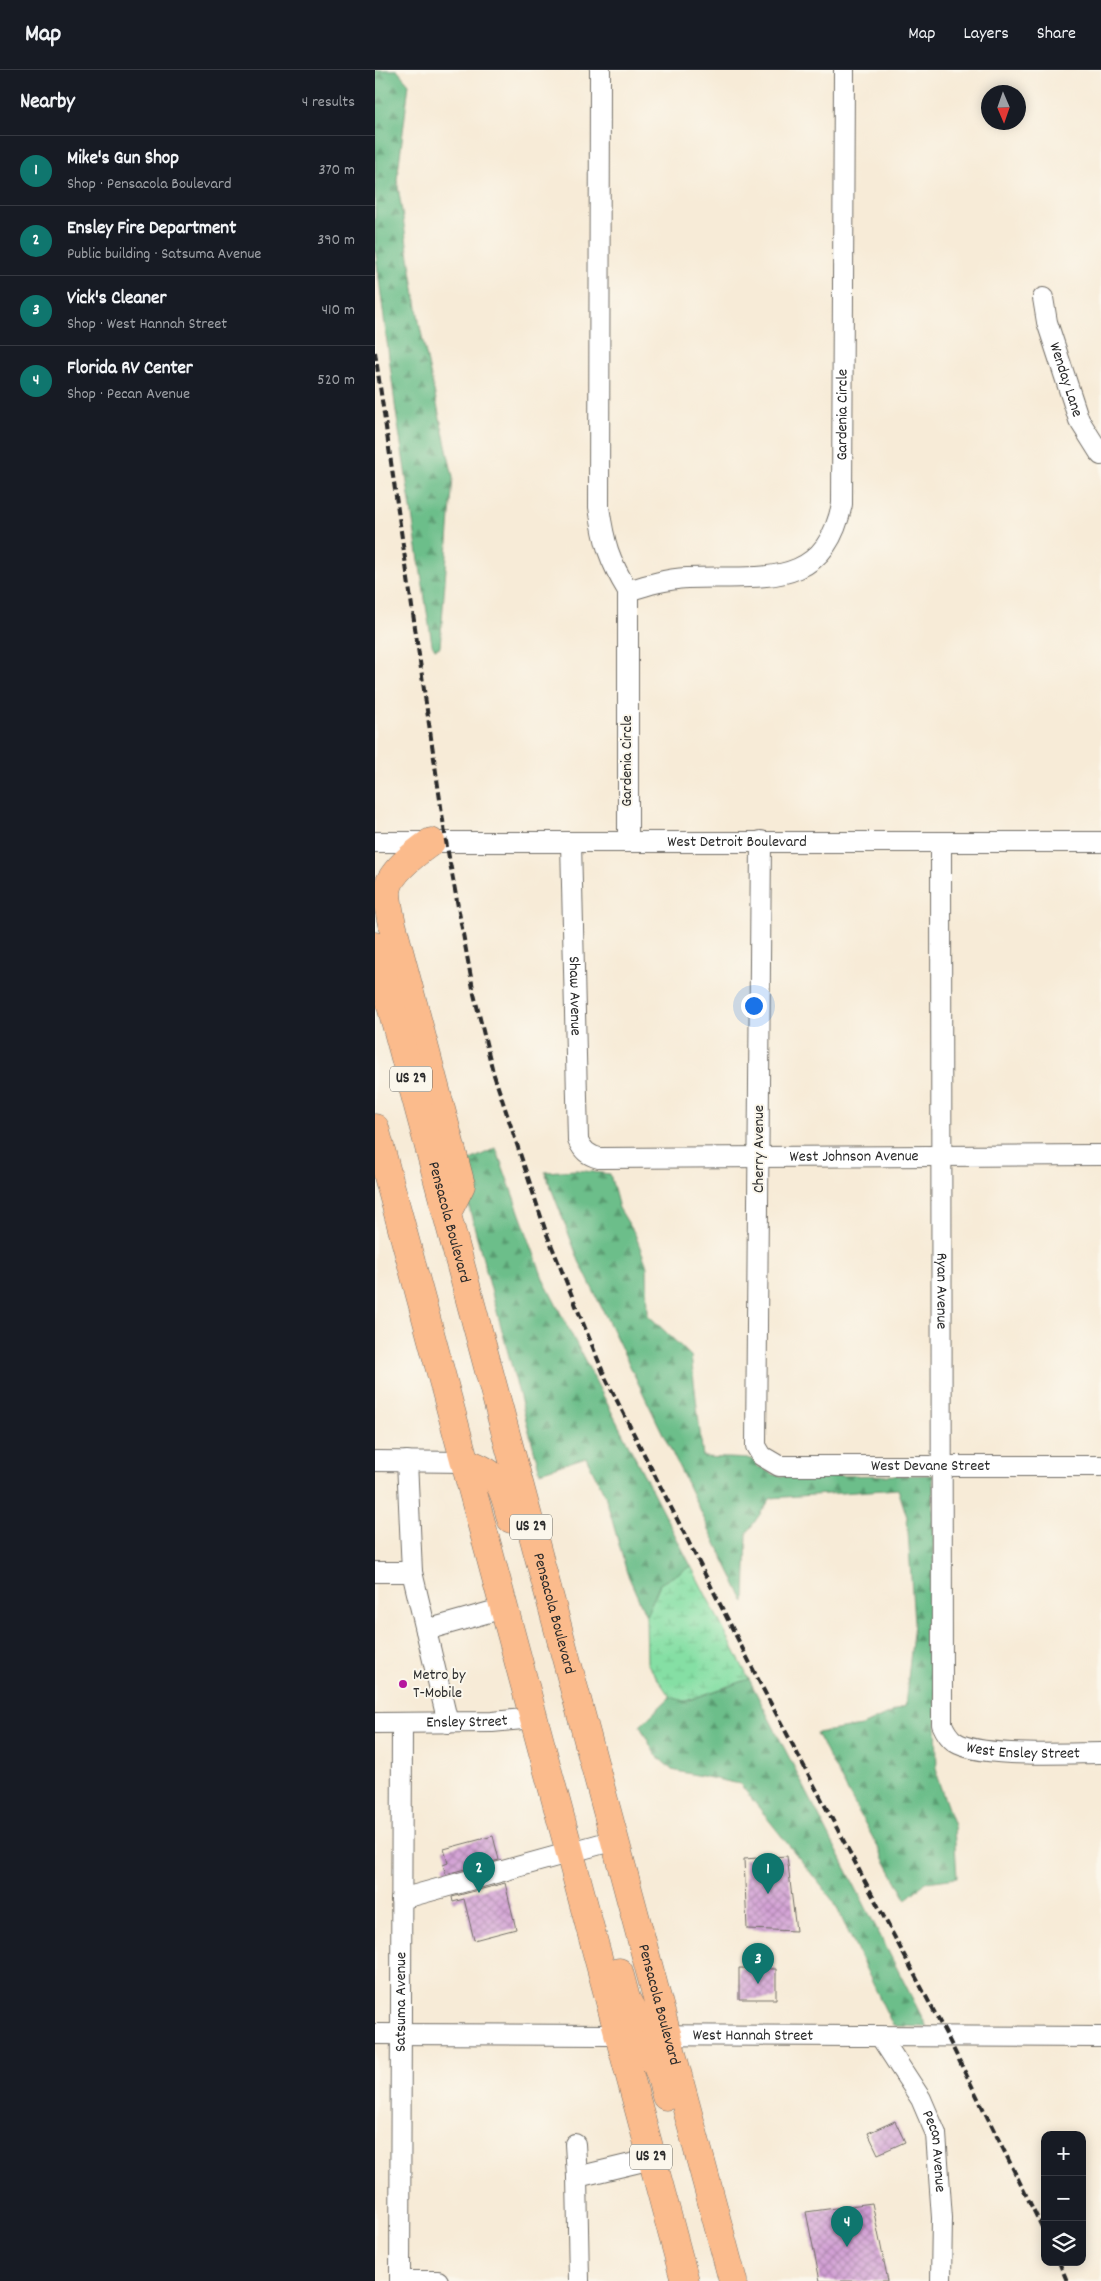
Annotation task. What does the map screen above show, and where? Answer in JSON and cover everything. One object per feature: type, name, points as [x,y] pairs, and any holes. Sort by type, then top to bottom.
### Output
[{"type":"highway","points":[[431,842],[413,855],[397,871],[387,891],[392,924],[461,1185],[447,1213]]},
{"type":"highway","name":"Pensacola Boulevard","points":[[375,946],[733,2281]]},
{"type":"highway","points":[[375,1010],[401,1107],[430,1148]]},
{"type":"highway","name":"US 29","points":[[375,1128],[379,1154],[543,1751],[578,1850],[618,2034],[685,2281]]},
{"type":"highway","points":[[465,1462],[493,1474],[503,1490],[536,1610],[568,1664]]},
{"type":"highway","points":[[578,1850],[627,1999],[637,2018],[667,2034]]},
{"type":"highway","points":[[618,2034],[646,2050],[659,2067],[708,2248],[723,2281]]},
{"type":"street","name":"Gardenia Circle","points":[[599,70],[599,507],[604,540],[612,564],[627,591],[628,841]]},
{"type":"street","name":"Gardenia Circle","points":[[627,591],[675,579],[773,577],[791,572],[808,563],[820,552],[830,540],[838,522],[842,504],[844,70]]},
{"type":"street","name":"Wenday Lane","points":[[1043,298],[1047,322],[1079,420],[1101,455]]},
{"type":"street","name":"Cherry Avenue","points":[[761,841],[756,1446],[762,1456]]},
{"type":"street","name":"West Detroit Boulevard","points":[[375,842],[1101,842]]},
{"type":"street","name":"Shaw Avenue","points":[[571,842],[578,1140],[582,1148]]},
{"type":"street","name":"Ryan Avenue","points":[[941,842],[942,1724],[949,1737]]},
{"type":"street","name":"West Johnson Avenue","points":[[582,1148],[589,1155],[599,1158],[1101,1155]]},
{"type":"street","name":"West Devane Street","points":[[762,1456],[779,1466],[1101,1466]]},
{"type":"street","points":[[375,1461],[465,1462]]},
{"type":"street","points":[[407,1461],[413,1572],[448,1723]]},
{"type":"street","points":[[375,1572],[413,1572]]},
{"type":"street","points":[[426,1630],[504,1608]]},
{"type":"street","name":"Ensley Street","points":[[402,1723],[448,1723],[534,1718]]},
{"type":"street","points":[[375,1723],[402,1723]]},
{"type":"street","name":"Satsuma Avenue","points":[[400,2281],[402,1723]]},
{"type":"street","name":"West Ensley Street","points":[[949,1737],[957,1743],[974,1749],[993,1752],[1101,1753]]},
{"type":"street","points":[[401,1899],[615,1840]]},
{"type":"street","name":"West Hannah Street","points":[[375,2034],[1101,2037]]},
{"type":"street","name":"Pecan Avenue","points":[[879,2036],[921,2099],[936,2134],[941,2218],[941,2281]]},
{"type":"street","points":[[575,2144],[579,2281]]},
{"type":"street","points":[[577,2177],[652,2159]]},
{"type":"street","points":[[400,2281],[438,2281]]},
{"type":"green space","points":[[375,70],[397,70],[409,84],[397,180],[420,327],[453,477],[440,647],[435,649],[432,644],[396,412],[375,248]]},
{"type":"green space","points":[[496,1148],[544,1281],[691,1566],[660,1584],[646,1616],[627,1573],[605,1495],[586,1457],[540,1472],[458,1166]]},
{"type":"green space","points":[[576,1170],[610,1174],[619,1208],[635,1234],[647,1266],[648,1315],[691,1356],[703,1457],[752,1459],[759,1468],[761,1467],[779,1476],[933,1475],[937,1777],[954,1826],[957,1878],[926,1882],[906,1899],[816,1733],[862,1726],[905,1706],[914,1623],[907,1517],[898,1489],[771,1498],[747,1533],[745,1603],[579,1261],[545,1172]]},
{"type":"green space","points":[[691,1566],[749,1679],[685,1701],[670,1697],[647,1663],[646,1616],[660,1584]]},
{"type":"green space","points":[[749,1679],[927,2027],[893,2026],[834,1902],[740,1784],[672,1770],[655,1754],[640,1726],[670,1697],[686,1701]]},
{"type":"building","points":[[493,1836],[499,1860],[446,1874],[443,1865],[448,1863],[444,1849]]},
{"type":"building","points":[[787,1856],[796,1931],[747,1929],[744,1859]]},
{"type":"building","points":[[505,1883],[516,1929],[474,1940],[464,1899],[453,1902],[452,1897]]},
{"type":"building","points":[[739,1968],[776,1969],[776,1999],[739,1999]]},
{"type":"building","points":[[895,2121],[905,2142],[878,2154],[868,2133]]},
{"type":"building","points":[[872,2203],[888,2281],[820,2281],[806,2212]]},
{"type":"railway","points":[[375,352],[446,841],[474,994],[493,1072],[546,1232],[605,1377],[761,1685],[947,2036],[1041,2225]]},
{"type":"railway","points":[[1061,2266],[1067,2281]]},
{"type":"place","name":"Metro by T-Mobile","points":[[403,1684]]},
{"type":"place","name":"Ensley Fire Department","points":[[479,1893]]},
{"type":"place","name":"Mike's Gun Shop","points":[[768,1894]]},
{"type":"place","name":"Vick's Cleaner","points":[[758,1984]]},
{"type":"place","name":"Florida RV Center","points":[[847,2247]]}]
